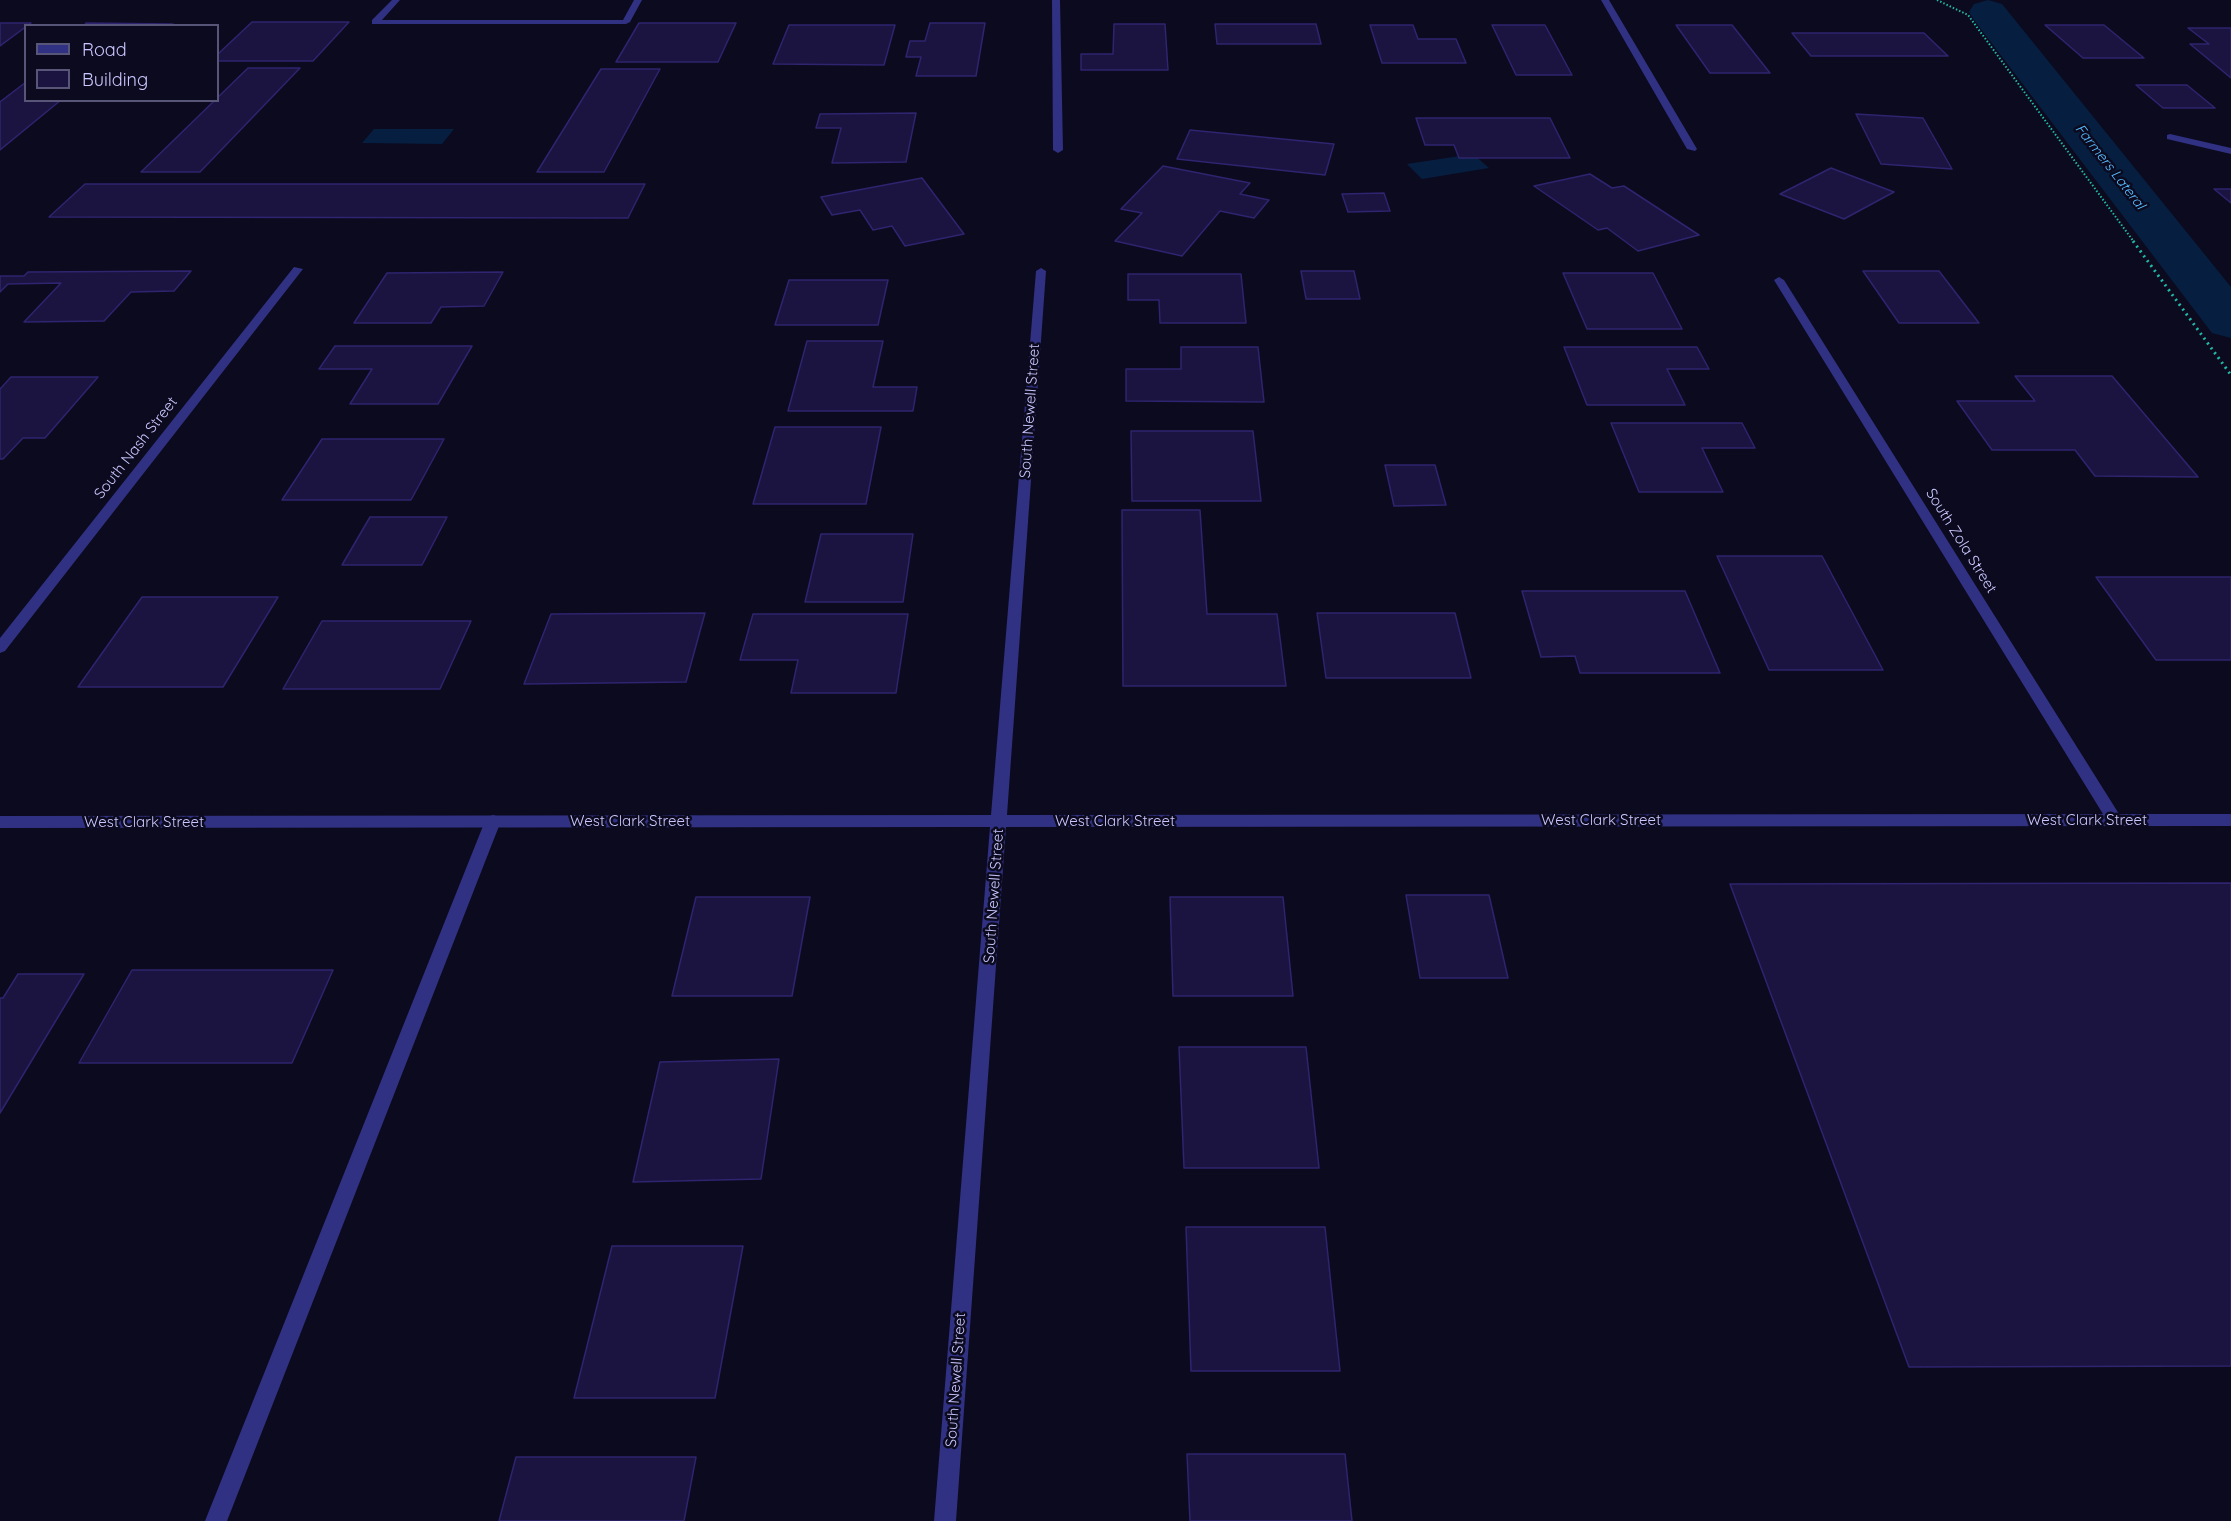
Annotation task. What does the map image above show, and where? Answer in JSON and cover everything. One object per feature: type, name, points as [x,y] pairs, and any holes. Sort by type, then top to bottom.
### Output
[{"type":"street","points":[[396,0],[375,22],[626,22],[638,0]]},
{"type":"street","points":[[1056,0],[1058,150]]},
{"type":"street","points":[[1605,0],[1692,149]]},
{"type":"street","points":[[2170,137],[2231,151]]},
{"type":"street","name":"South Nash Street","points":[[0,648],[298,269]]},
{"type":"street","name":"South Newell Street","points":[[945,1521],[1041,271]]},
{"type":"street","name":"South Zola Street","points":[[1779,280],[2115,820]]},
{"type":"street","name":"West Clark Street","points":[[0,822],[2231,820]]},
{"type":"street","points":[[216,1521],[493,821]]},
{"type":"path","points":[[1937,0],[1968,15],[2231,375]]},
{"type":"water","points":[[374,129],[454,129],[442,144],[362,143]]},
{"type":"water","points":[[1473,154],[1489,168],[1422,179],[1407,164]]},
{"type":"building","points":[[252,22],[349,22],[313,61],[219,61],[219,53]]},
{"type":"building","points":[[0,23],[31,23],[24,24],[24,28],[0,46]]},
{"type":"building","points":[[86,23],[173,24],[85,24]]},
{"type":"building","points":[[639,23],[736,23],[718,62],[616,62]]},
{"type":"building","points":[[930,23],[985,23],[976,76],[916,76],[921,57],[906,57],[910,41],[925,41]]},
{"type":"building","points":[[1114,24],[1165,24],[1168,70],[1081,70],[1081,54],[1113,54]]},
{"type":"building","points":[[1215,24],[1316,24],[1321,44],[1217,44]]},
{"type":"building","points":[[789,25],[895,25],[884,65],[773,64]]},
{"type":"building","points":[[1370,25],[1413,25],[1418,39],[1456,39],[1466,63],[1382,63]]},
{"type":"building","points":[[1492,25],[1545,25],[1572,75],[1516,75]]},
{"type":"building","points":[[1676,25],[1732,25],[1770,73],[1710,73]]},
{"type":"building","points":[[2045,25],[2104,25],[2144,58],[2083,58]]},
{"type":"building","points":[[2188,28],[2231,28],[2231,78],[2190,44],[2209,44]]},
{"type":"building","points":[[1792,33],[1924,33],[1948,56],[1811,56]]},
{"type":"building","points":[[248,68],[300,68],[200,172],[141,172],[213,102],[219,102],[219,96]]},
{"type":"building","points":[[601,69],[660,69],[604,172],[537,172]]},
{"type":"building","points":[[24,84],[24,102],[59,102],[0,150],[0,102]]},
{"type":"building","points":[[2136,85],[2187,85],[2215,108],[2163,108]]},
{"type":"building","points":[[916,113],[906,162],[832,163],[841,128],[816,128],[820,114]]},
{"type":"building","points":[[1856,114],[1923,118],[1952,169],[1881,164]]},
{"type":"building","points":[[1416,118],[1550,118],[1570,158],[1459,158],[1454,145],[1425,145]]},
{"type":"building","points":[[1190,130],[1334,144],[1325,175],[1177,159]]},
{"type":"building","points":[[1163,166],[1250,183],[1240,194],[1269,200],[1254,218],[1220,211],[1182,256],[1115,241],[1142,213],[1121,209]]},
{"type":"building","points":[[1831,168],[1894,192],[1844,219],[1780,194]]},
{"type":"building","points":[[1590,174],[1612,188],[1624,186],[1699,235],[1638,251],[1607,228],[1598,230],[1534,186]]},
{"type":"building","points":[[922,178],[964,234],[905,246],[892,226],[873,230],[860,210],[832,215],[821,197]]},
{"type":"building","points":[[85,184],[645,184],[628,218],[49,217]]},
{"type":"building","points":[[2214,189],[2231,189],[2231,203]]},
{"type":"building","points":[[1384,193],[1390,211],[1348,212],[1342,194]]},
{"type":"building","points":[[191,271],[174,291],[131,292],[104,321],[24,322],[61,283],[8,284],[0,292],[0,276],[24,276],[28,272]]},
{"type":"building","points":[[1301,271],[1354,271],[1360,299],[1306,299]]},
{"type":"building","points":[[1863,271],[1939,271],[1979,323],[1899,323]]},
{"type":"building","points":[[503,272],[484,306],[441,307],[431,323],[354,323],[387,273]]},
{"type":"building","points":[[1563,273],[1653,273],[1682,329],[1587,329]]},
{"type":"building","points":[[1128,274],[1241,274],[1246,323],[1160,323],[1159,300],[1128,300]]},
{"type":"building","points":[[789,280],[888,280],[878,325],[775,325]]},
{"type":"building","points":[[807,341],[883,341],[873,387],[917,387],[913,411],[788,411]]},
{"type":"building","points":[[335,346],[472,346],[438,404],[350,404],[372,369],[319,369]]},
{"type":"building","points":[[1181,347],[1258,347],[1264,402],[1126,401],[1126,369],[1181,369]]},
{"type":"building","points":[[1564,347],[1697,347],[1709,369],[1667,369],[1685,405],[1587,405]]},
{"type":"building","points":[[2015,376],[2112,376],[2198,477],[2095,476],[2075,450],[1992,450],[1957,401],[2035,401]]},
{"type":"building","points":[[11,377],[98,377],[45,438],[23,438],[3,459],[0,459],[0,389]]},
{"type":"building","points":[[1611,423],[1742,423],[1755,448],[1702,448],[1723,492],[1639,492]]},
{"type":"building","points":[[775,427],[881,427],[866,504],[753,504]]},
{"type":"building","points":[[1131,431],[1253,431],[1261,501],[1132,501]]},
{"type":"building","points":[[322,439],[444,439],[411,500],[282,500]]},
{"type":"building","points":[[1385,465],[1435,465],[1446,505],[1394,506]]},
{"type":"building","points":[[1122,510],[1200,510],[1207,614],[1277,614],[1286,686],[1123,686]]},
{"type":"building","points":[[370,517],[447,517],[422,565],[342,565]]},
{"type":"building","points":[[821,534],[913,534],[903,602],[805,602]]},
{"type":"building","points":[[1717,556],[1822,556],[1883,670],[1769,670]]},
{"type":"building","points":[[2096,577],[2231,577],[2231,660],[2156,660]]},
{"type":"building","points":[[1522,591],[1685,591],[1720,673],[1580,673],[1575,656],[1541,657]]},
{"type":"building","points":[[142,597],[278,597],[223,687],[78,687]]},
{"type":"building","points":[[705,613],[686,682],[524,684],[551,614]]},
{"type":"building","points":[[1317,613],[1455,613],[1471,678],[1326,678]]},
{"type":"building","points":[[753,614],[908,614],[896,693],[791,693],[798,660],[740,660]]},
{"type":"building","points":[[322,621],[471,621],[440,689],[283,689]]},
{"type":"building","points":[[2231,883],[2231,1366],[1909,1367],[1730,884]]},
{"type":"building","points":[[1406,895],[1489,895],[1508,978],[1420,978]]},
{"type":"building","points":[[696,897],[810,897],[792,996],[672,996]]},
{"type":"building","points":[[1170,897],[1283,897],[1293,996],[1173,996]]},
{"type":"building","points":[[132,970],[333,970],[292,1063],[79,1063]]},
{"type":"building","points":[[18,974],[84,974],[0,1113],[0,998],[3,998]]},
{"type":"building","points":[[1179,1047],[1306,1047],[1319,1168],[1184,1168]]},
{"type":"building","points":[[779,1059],[761,1179],[633,1182],[660,1062]]},
{"type":"building","points":[[1186,1227],[1325,1227],[1340,1371],[1191,1371]]},
{"type":"building","points":[[612,1246],[743,1246],[715,1398],[574,1398]]},
{"type":"building","points":[[1187,1454],[1345,1454],[1352,1521],[1190,1521]]},
{"type":"building","points":[[516,1457],[696,1457],[684,1521],[499,1521]]},
{"type":"waterway","name":"Farmers Lateral","points":[[1988,12],[2231,322]]}]
